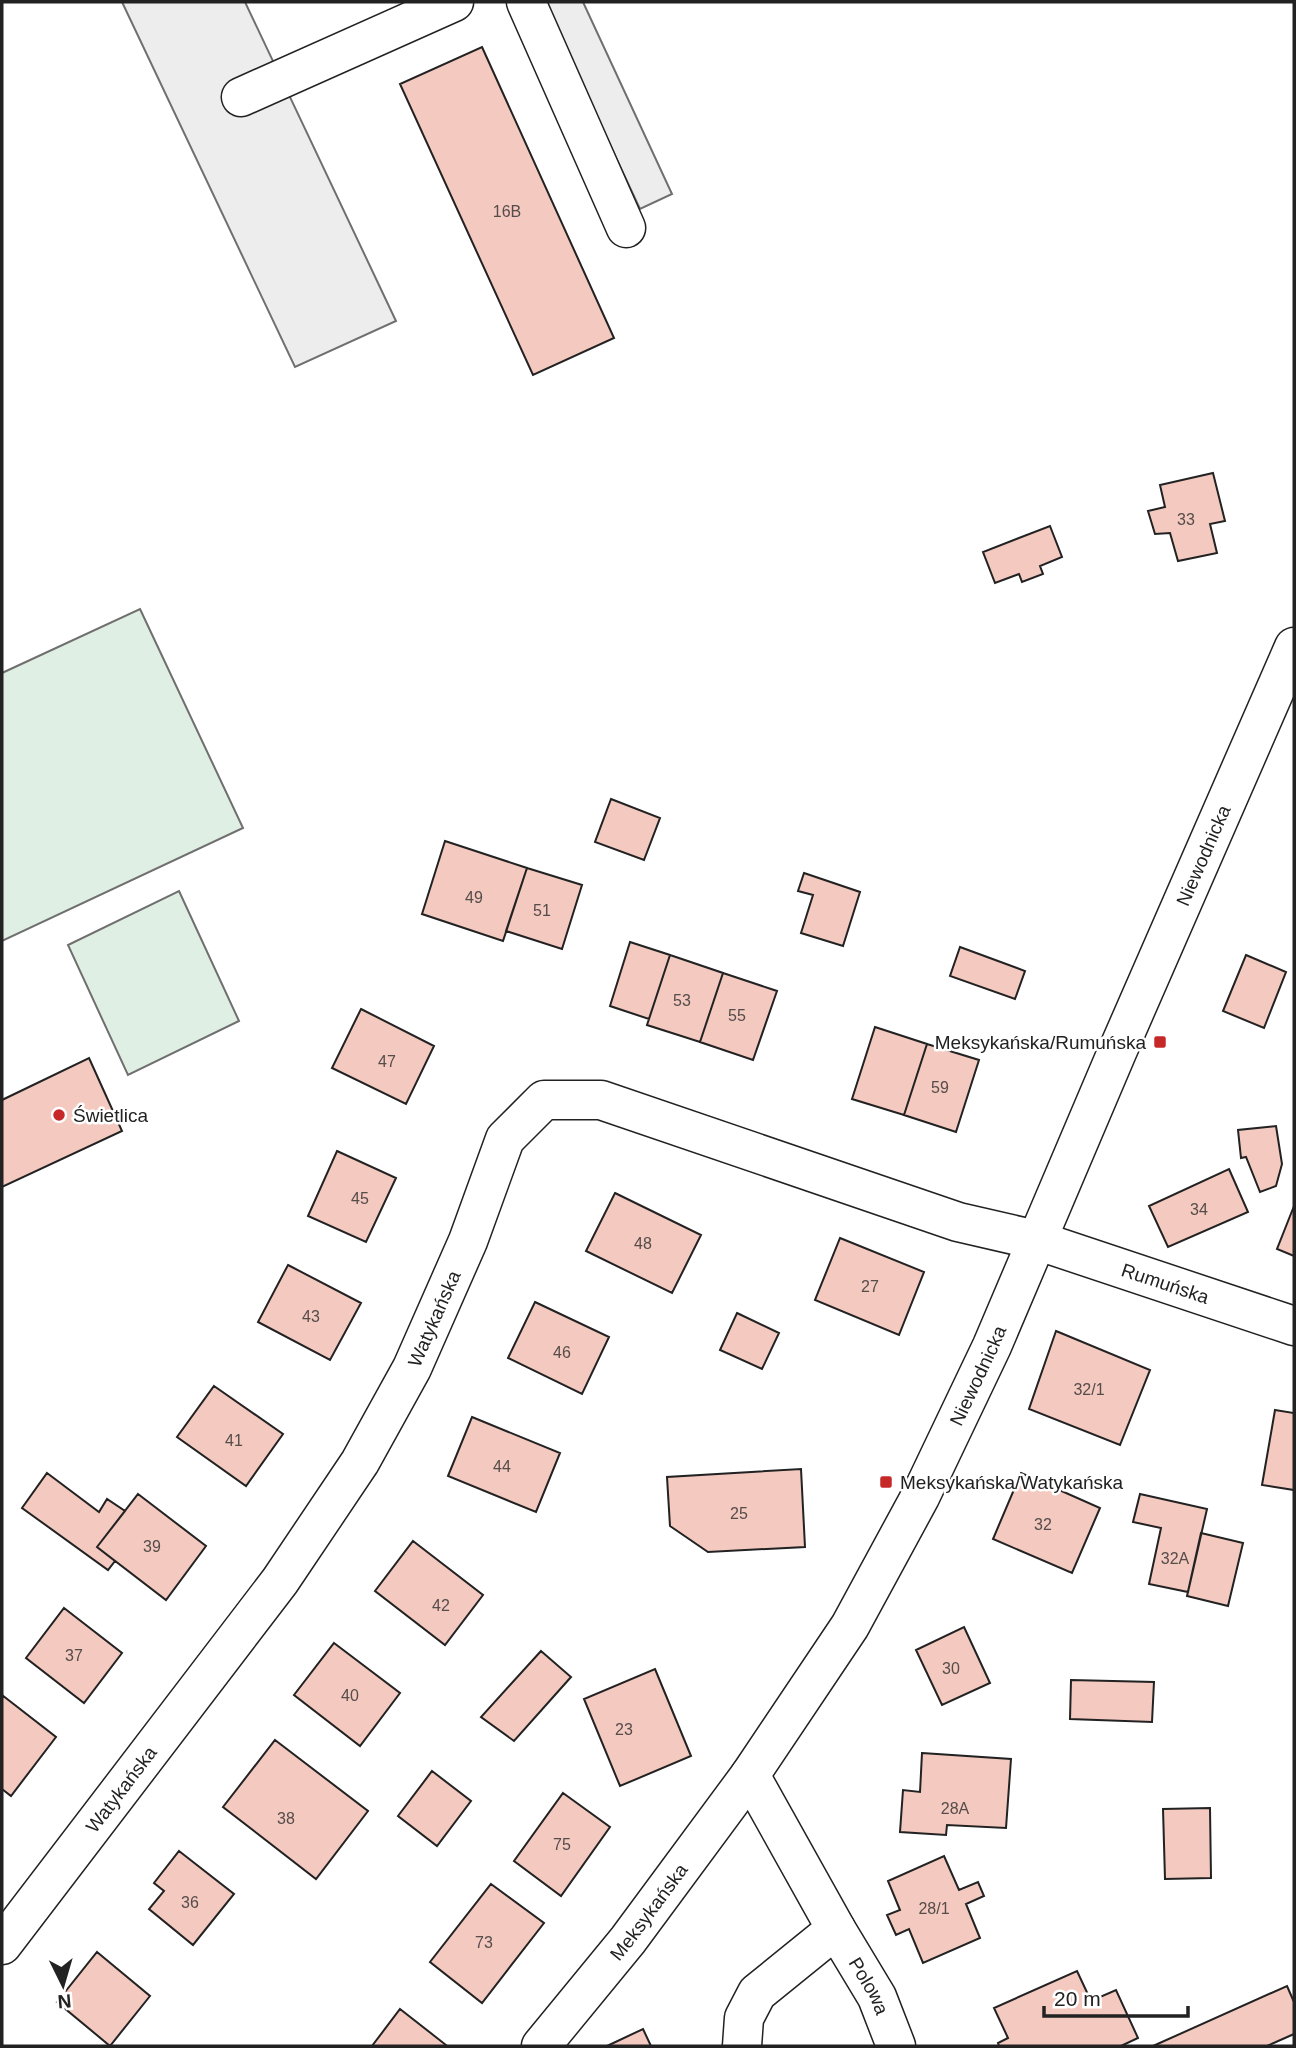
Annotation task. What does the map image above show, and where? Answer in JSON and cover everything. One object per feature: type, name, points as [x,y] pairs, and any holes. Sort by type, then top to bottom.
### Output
[{"type":"street","points":[[240,97],[454,2]]},
{"type":"street","points":[[526,2],[626,228]]},
{"type":"street","name":"Niewodnicka","points":[[750,1775],[850,1626],[920,1497],[992,1346],[1294,647]]},
{"type":"street","name":"Watykańska","points":[[2,1945],[280,1581],[360,1462],[423,1343],[468,1241],[505,1139],[544,1100],[601,1100],[958,1222],[1036,1240]]},
{"type":"street","name":"Rumuńska","points":[[1036,1240],[1294,1326]]},
{"type":"street","points":[[742,2046],[744,2018],[757,1993],[836,1929],[750,1775]]},
{"type":"street","name":"Meksykańska","points":[[541,2046],[628,1940],[750,1775]]},
{"type":"street","name":"Polowa","points":[[836,1929],[877,1997],[896,2046]]},
{"type":"green space","points":[[140,609],[243,828],[2,941],[2,673]]},
{"type":"green space","points":[[179,891],[239,1021],[128,1075],[68,945]]},
{"type":"shaded area","points":[[122,2],[245,2],[396,321],[295,367]]},
{"type":"shaded area","points":[[543,2],[583,2],[672,194],[640,209]]},
{"type":"building","points":[[482,47],[614,338],[533,375],[400,84]]},
{"type":"building","points":[[1213,473],[1225,521],[1210,524],[1217,553],[1178,561],[1170,533],[1155,534],[1148,511],[1165,507],[1160,485]]},
{"type":"building","points":[[1050,526],[1062,557],[1040,566],[1043,574],[1022,582],[1019,574],[995,583],[983,552]]},
{"type":"building","points":[[611,799],[660,818],[644,860],[595,842]]},
{"type":"building","points":[[445,841],[527,868],[503,941],[422,914]]},
{"type":"building","points":[[527,868],[582,885],[562,949],[506,931]]},
{"type":"building","points":[[804,873],[860,892],[843,946],[801,933],[813,895],[798,891]]},
{"type":"building","points":[[630,942],[670,955],[649,1019],[610,1006]]},
{"type":"building","points":[[960,947],[1025,971],[1015,999],[950,976]]},
{"type":"building","points":[[670,955],[723,973],[700,1042],[647,1025]]},
{"type":"building","points":[[1246,955],[1286,972],[1264,1028],[1223,1011]]},
{"type":"building","points":[[723,973],[777,991],[753,1060],[700,1042]]},
{"type":"building","points":[[361,1009],[434,1046],[406,1104],[332,1068]]},
{"type":"building","points":[[875,1027],[927,1044],[904,1115],[852,1099]]},
{"type":"building","points":[[927,1044],[979,1060],[956,1132],[904,1115]]},
{"type":"building","name":"Świetlica","points":[[89,1058],[122,1131],[2,1187],[2,1100]]},
{"type":"building","points":[[1276,1126],[1282,1164],[1276,1186],[1260,1192],[1246,1157],[1241,1158],[1238,1130]]},
{"type":"building","points":[[337,1151],[396,1178],[366,1242],[308,1216]]},
{"type":"building","points":[[1229,1169],[1248,1212],[1168,1247],[1149,1206]]},
{"type":"building","points":[[615,1193],[701,1235],[672,1293],[586,1251]]},
{"type":"building","points":[[1294,1206],[1294,1256],[1277,1249]]},
{"type":"building","points":[[840,1238],[924,1272],[899,1335],[815,1300]]},
{"type":"building","points":[[288,1265],[361,1303],[330,1360],[258,1322]]},
{"type":"building","points":[[535,1302],[609,1337],[582,1394],[508,1358]]},
{"type":"building","points":[[737,1313],[779,1333],[762,1369],[720,1350]]},
{"type":"building","points":[[1056,1331],[1150,1370],[1120,1445],[1029,1409]]},
{"type":"building","points":[[214,1386],[283,1434],[246,1486],[177,1437]]},
{"type":"building","points":[[1275,1410],[1294,1413],[1294,1490],[1262,1485]]},
{"type":"building","points":[[472,1417],[560,1453],[536,1512],[448,1476]]},
{"type":"building","points":[[801,1469],[805,1547],[708,1552],[670,1526],[667,1477]]},
{"type":"building","points":[[47,1473],[99,1512],[107,1499],[125,1511],[97,1547],[115,1561],[108,1570],[22,1508]]},
{"type":"building","points":[[1021,1473],[1100,1508],[1072,1573],[993,1539]]},
{"type":"building","points":[[138,1494],[206,1546],[166,1600],[97,1547]]},
{"type":"building","points":[[1140,1494],[1207,1509],[1188,1592],[1149,1584],[1161,1528],[1133,1522]]},
{"type":"building","points":[[1201,1533],[1243,1543],[1228,1606],[1187,1596]]},
{"type":"building","points":[[413,1541],[483,1595],[445,1645],[375,1591]]},
{"type":"building","points":[[64,1608],[122,1653],[84,1703],[26,1658]]},
{"type":"building","points":[[964,1627],[990,1683],[942,1705],[916,1650]]},
{"type":"building","points":[[334,1643],[400,1693],[360,1746],[294,1695]]},
{"type":"building","points":[[541,1651],[571,1677],[514,1741],[481,1717]]},
{"type":"building","points":[[655,1669],[691,1756],[620,1786],[584,1699]]},
{"type":"building","points":[[1071,1680],[1154,1682],[1152,1722],[1070,1719]]},
{"type":"building","points":[[2,1695],[56,1737],[11,1796],[2,1789]]},
{"type":"building","points":[[275,1740],[368,1811],[316,1879],[223,1807]]},
{"type":"building","points":[[922,1753],[1011,1759],[1006,1828],[947,1825],[946,1835],[900,1832],[903,1790],[920,1792]]},
{"type":"building","points":[[432,1771],[471,1801],[437,1846],[398,1816]]},
{"type":"building","points":[[563,1793],[610,1827],[561,1896],[514,1861]]},
{"type":"building","points":[[1210,1808],[1211,1878],[1165,1879],[1163,1809]]},
{"type":"building","points":[[179,1851],[234,1894],[193,1945],[149,1909],[164,1891],[154,1883]]},
{"type":"building","points":[[944,1856],[959,1890],[978,1882],[984,1896],[966,1904],[980,1938],[923,1963],[909,1929],[896,1935],[887,1915],[900,1910],[888,1881]]},
{"type":"building","points":[[491,1884],[544,1923],[482,2003],[430,1962]]},
{"type":"building","points":[[97,1952],[150,1996],[110,2046],[57,2002]]},
{"type":"building","points":[[1077,1971],[1091,2001],[1116,1990],[1138,2038],[1121,2046],[999,2046],[998,2043],[1008,2038],[994,2008]]},
{"type":"building","points":[[1287,1986],[1294,2002],[1294,2034],[1267,2046],[1153,2046]]},
{"type":"building","points":[[400,2009],[446,2045],[372,2046]]},
{"type":"building","points":[[643,2029],[651,2046],[607,2046]]},
{"type":"place","name":"Meksykańska/Rumuńska","points":[[1160,1042]]},
{"type":"place","name":"Świetlica","points":[[59,1115]]},
{"type":"place","name":"Meksykańska/Watykańska","points":[[886,1482]]}]
